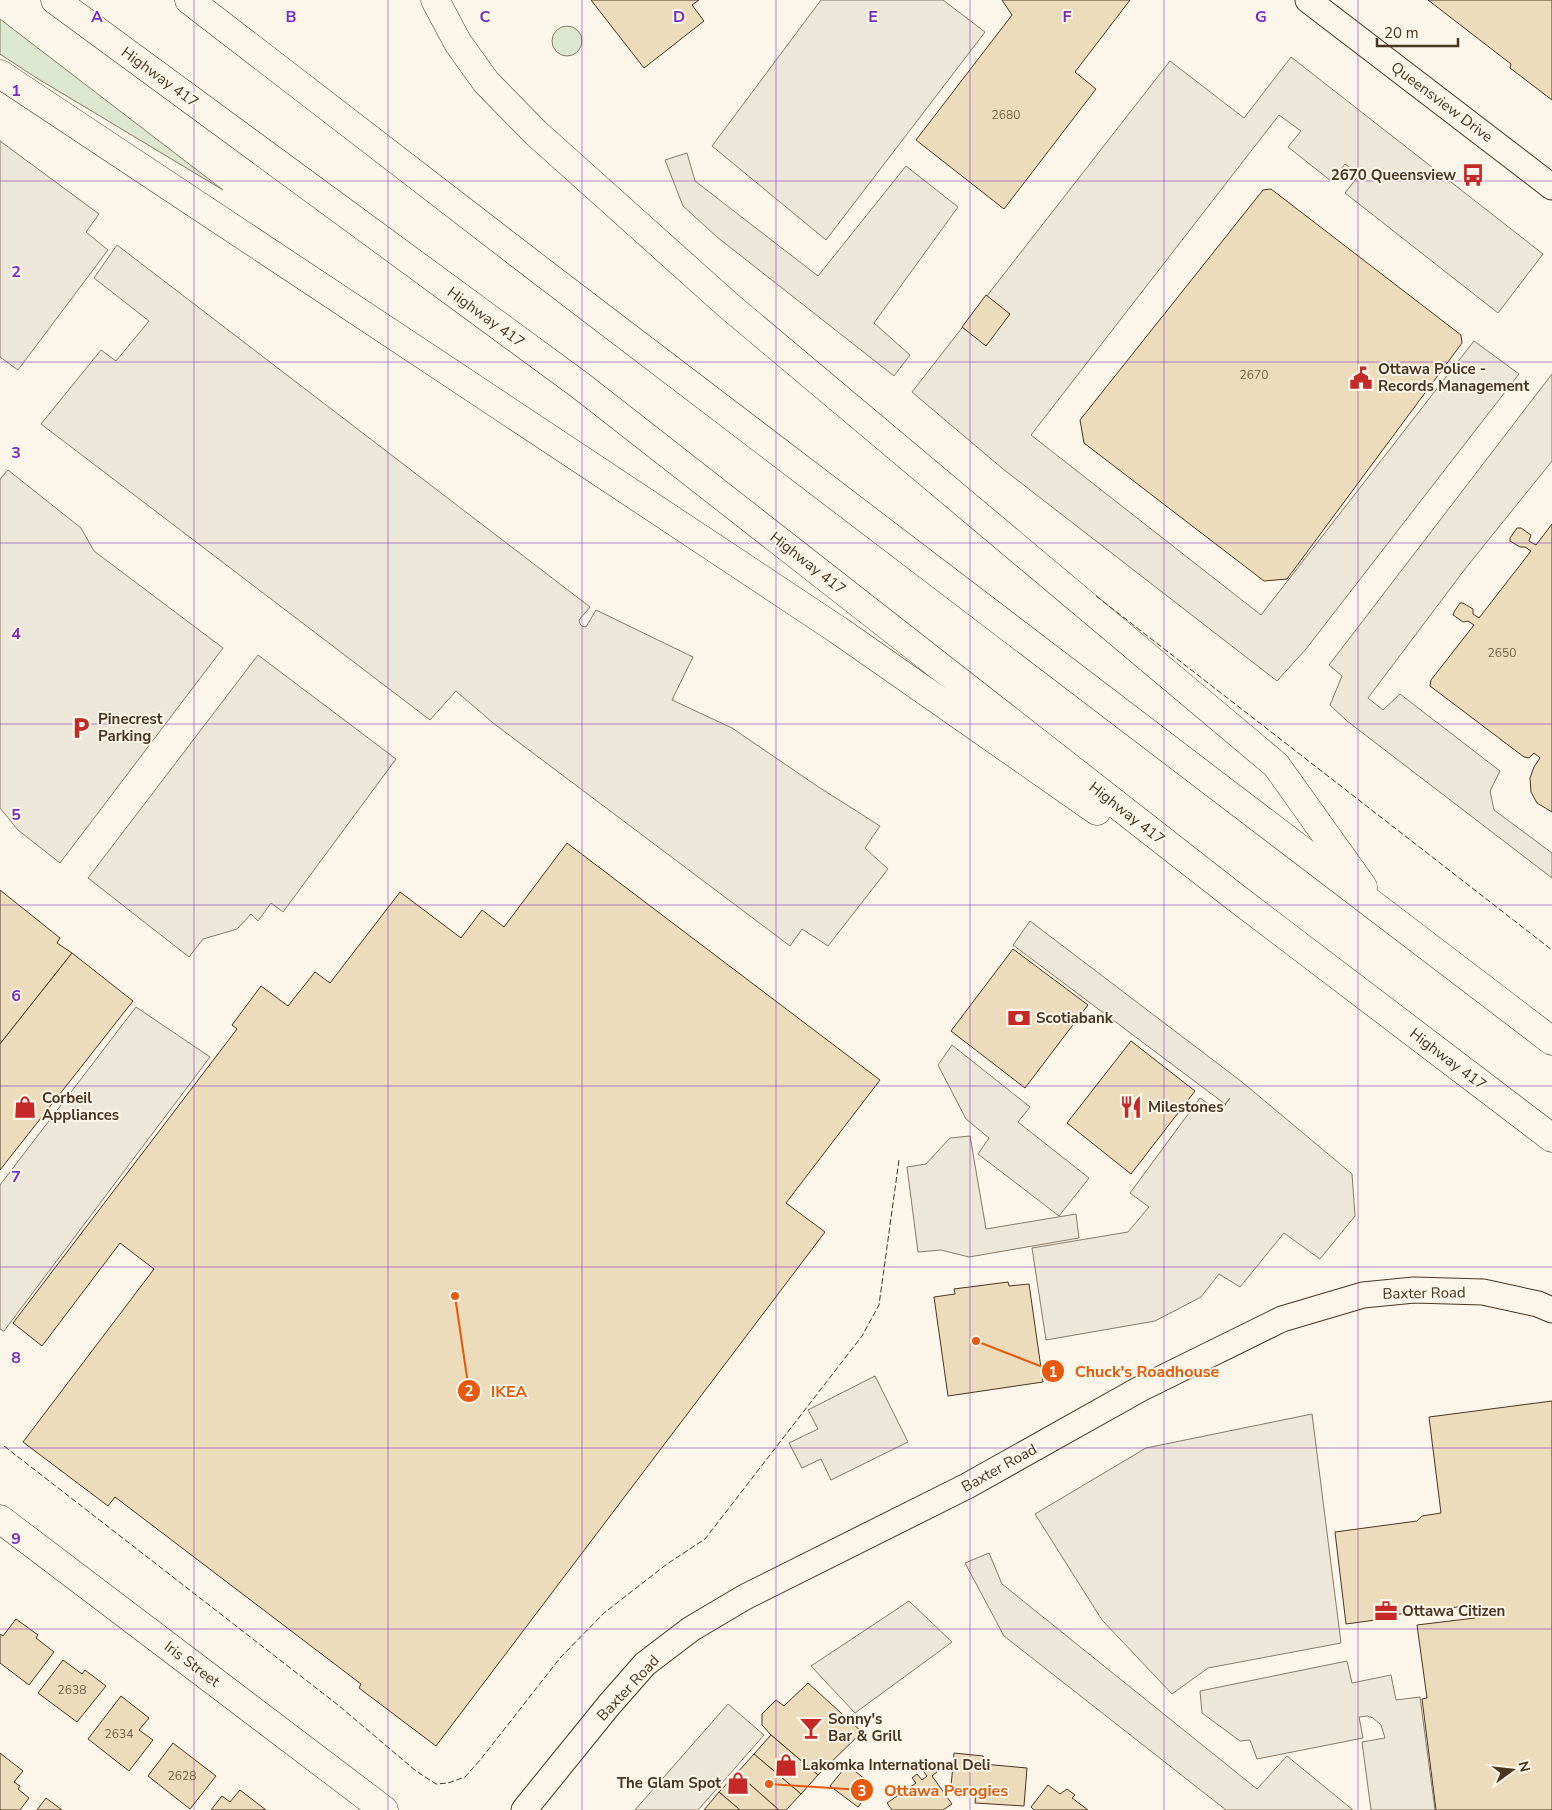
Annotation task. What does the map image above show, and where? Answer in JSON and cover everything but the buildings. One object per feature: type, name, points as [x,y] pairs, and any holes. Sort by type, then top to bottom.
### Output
[{"type":"main road","name":"Highway 417","points":[[55,0],[581,386],[1235,897],[1552,1138]]},
{"type":"main road","points":[[190,0],[556,283],[1552,1041]]},
{"type":"main road","points":[[435,0],[458,43],[486,82],[543,139],[729,306],[1276,765],[1380,910]]},
{"type":"main road","points":[[0,74],[838,630],[1154,851],[1235,897]]},
{"type":"main road","name":"Iris Street","points":[[0,1519],[384,1810]]},
{"type":"street","name":"Queensview Drive","points":[[1308,0],[1552,187]]},
{"type":"street","name":"Baxter Road","points":[[524,1810],[608,1705],[645,1664],[691,1629],[745,1597],[967,1486],[1140,1389],[1282,1319],[1363,1295],[1414,1290],[1483,1292],[1538,1304],[1552,1310]]},
{"type":"green space","points":[[0,19],[223,190],[0,54]]},
{"type":"green space","points":[[567,26],[578,30],[582,41],[578,52],[567,56],[556,52],[552,41],[556,30]]},
{"type":"shaded area","points":[[821,0],[943,0],[985,32],[826,240],[712,146]]},
{"type":"shaded area","points":[[1291,57],[1543,254],[1498,313],[1345,193],[1359,175],[1345,164],[1331,181],[1288,147],[1301,131],[1279,115],[1031,435],[1261,615],[1474,341],[1519,374],[1306,649],[1277,681],[1003,469],[912,392],[1170,61],[1244,118]]},
{"type":"shaded area","points":[[0,141],[99,214],[86,232],[108,250],[18,370],[0,357]]},
{"type":"shaded area","points":[[687,153],[695,181],[818,276],[906,166],[958,207],[874,323],[910,355],[894,376],[717,237],[683,206],[665,160]]},
{"type":"shaded area","points":[[117,245],[590,607],[579,620],[582,626],[586,627],[596,610],[693,657],[672,700],[732,728],[880,826],[865,848],[888,869],[828,946],[802,929],[790,946],[493,723],[456,691],[430,720],[41,424],[101,350],[116,361],[149,321],[94,278]]},
{"type":"shaded area","points":[[1552,374],[1552,461],[1465,569],[1368,698],[1383,710],[1400,694],[1500,771],[1490,791],[1494,810],[1552,853],[1552,878],[1347,721],[1330,705],[1342,676],[1329,665]]},
{"type":"shaded area","name":"Pinecrest Parking","points":[[8,470],[81,528],[94,551],[223,648],[60,863],[18,830],[0,808],[0,479]]},
{"type":"shaded area","points":[[258,655],[396,759],[283,912],[271,903],[258,921],[251,914],[237,929],[203,939],[189,957],[88,878]]},
{"type":"shaded area","points":[[1030,921],[1242,1082],[1352,1174],[1355,1216],[1320,1259],[1284,1233],[1240,1287],[1219,1274],[1201,1297],[1155,1321],[1046,1340],[1032,1248],[1128,1232],[1149,1207],[1130,1193],[1200,1098],[1220,1112],[1230,1098],[1225,1104],[1013,945]]},
{"type":"shaded area","points":[[136,1007],[210,1057],[4,1331],[0,1329],[0,1185]]},
{"type":"shaded area","points":[[952,1045],[1030,1107],[1018,1122],[1089,1178],[1059,1216],[978,1154],[989,1138],[966,1119],[938,1065]]},
{"type":"shaded area","points":[[970,1136],[986,1229],[1076,1214],[1079,1238],[969,1257],[941,1250],[918,1252],[907,1167],[926,1164],[950,1138]]},
{"type":"shaded area","points":[[875,1376],[908,1442],[831,1480],[821,1459],[802,1468],[789,1443],[818,1429],[808,1410]]},
{"type":"shaded area","points":[[1312,1414],[1341,1643],[1208,1668],[1172,1694],[1102,1620],[1035,1514],[1146,1448]]},
{"type":"shaded area","points":[[989,1553],[1002,1584],[1257,1789],[1287,1756],[1353,1810],[1226,1810],[1004,1636],[965,1563]]},
{"type":"shaded area","points":[[909,1601],[952,1642],[855,1713],[811,1666]]},
{"type":"shaded area","points":[[1347,1661],[1352,1683],[1391,1675],[1396,1700],[1420,1697],[1435,1810],[1371,1810],[1362,1742],[1385,1738],[1381,1725],[1373,1718],[1367,1716],[1359,1717],[1363,1738],[1257,1759],[1250,1740],[1240,1741],[1202,1713],[1200,1691]]},
{"type":"shaded area","points":[[728,1704],[764,1735],[698,1810],[635,1810]]},
{"type":"fence","points":[[1096,596],[1552,950]]},
{"type":"fence","points":[[4,1446],[338,1705],[416,1771],[436,1784],[448,1783],[465,1777],[560,1658],[604,1613],[667,1564],[705,1539],[862,1336],[879,1305],[899,1160]]},
{"type":"place","name":"2670 Queensview","points":[[1473,175]]},
{"type":"place","name":"Ottawa Police - Records Management","points":[[1361,378]]},
{"type":"place","name":"Pinecrest Parking","points":[[81,728]]},
{"type":"place","name":"Scotiabank","points":[[1019,1018]]},
{"type":"place","name":"Corbeil Appliances","points":[[25,1107]]},
{"type":"place","name":"Milestones","points":[[1131,1107]]},
{"type":"place","name":"IKEA","points":[[455,1296]]},
{"type":"place","name":"Chuck's Roadhouse","points":[[976,1341]]},
{"type":"place","name":"Ottawa Citizen","points":[[1386,1611]]},
{"type":"place","name":"Sonny's Bar & Grill","points":[[811,1728]]},
{"type":"place","name":"Lakomka International Deli","points":[[786,1765]]},
{"type":"place","name":"The Glam Spot","points":[[738,1783]]},
{"type":"place","name":"Ottawa Perogies","points":[[769,1784]]}]
